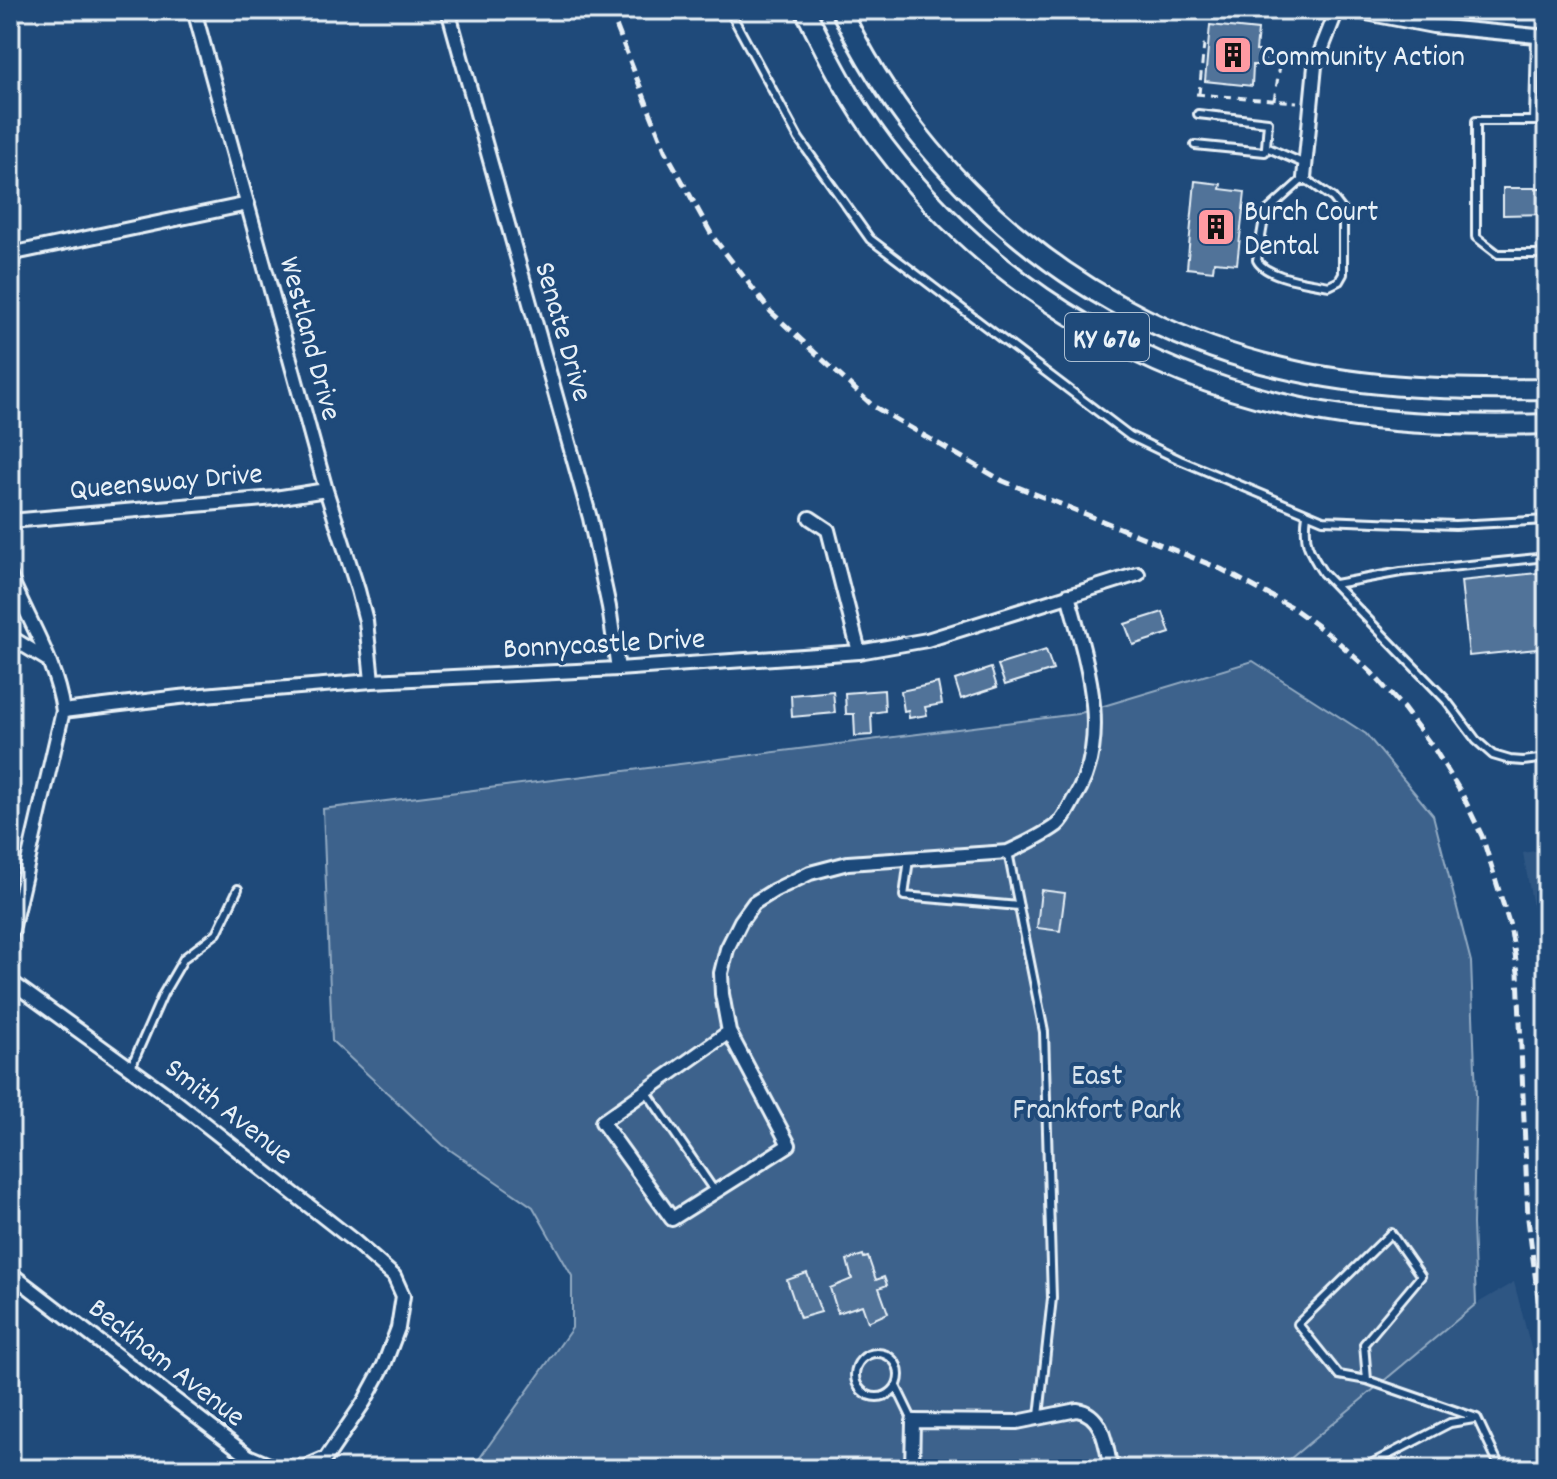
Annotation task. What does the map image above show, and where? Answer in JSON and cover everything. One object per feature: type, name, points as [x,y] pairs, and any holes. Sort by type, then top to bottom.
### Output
[{"type":"main road","name":"KY 676","points":[[805,10],[853,100],[916,186],[952,225],[992,260],[1081,323],[1179,371],[1231,390],[1285,404],[1395,422],[1547,424]]},
{"type":"main road","name":"KY 676","points":[[841,10],[895,103],[956,178],[1025,243],[1102,296],[1188,338],[1281,368],[1379,384],[1429,388],[1547,389]]},
{"type":"street","name":"Westland Drive","points":[[194,10],[326,490],[366,621],[372,681]]},
{"type":"street","name":"Senate Drive","points":[[448,10],[590,518],[609,607],[618,669]]},
{"type":"street","points":[[1304,178],[1315,66],[1337,10]]},
{"type":"street","points":[[1351,10],[1433,26],[1542,36]]},
{"type":"street","points":[[10,254],[248,204]]},
{"type":"street","name":"Queensway Drive","points":[[10,521],[275,498],[326,490]]},
{"type":"street","points":[[810,518],[828,530],[859,652]]},
{"type":"street","name":"Bonnycastle Drive","points":[[63,711],[179,697],[372,681],[618,669],[859,652],[927,640],[1138,574]]},
{"type":"street","points":[[10,576],[14,597],[50,661],[60,688],[63,711],[10,939]]},
{"type":"street","points":[[729,1032],[602,1122],[672,1219],[789,1145],[729,1032],[722,994],[721,973],[727,949],[754,903],[810,873],[848,863],[1008,852],[1060,823],[1079,793],[1092,759],[1093,704],[1089,670],[1068,595]]},
{"type":"street","points":[[10,637],[50,661]]},
{"type":"street","name":"Smith Avenue","points":[[10,981],[131,1067],[354,1241],[394,1276],[403,1296],[398,1328],[384,1365],[364,1402],[326,1458],[303,1468]]},
{"type":"street","name":"Beckham Avenue","points":[[10,1273],[248,1456],[274,1467],[303,1468]]},
{"type":"street","points":[[912,1469],[913,1421],[1017,1422],[1077,1410],[1086,1412],[1099,1425],[1111,1469]]},
{"type":"lane","points":[[729,10],[799,139],[870,239],[1130,436],[1323,520],[1455,525],[1547,520]]},
{"type":"lane","points":[[1534,121],[1542,36]]},
{"type":"lane","points":[[1195,145],[1265,152],[1266,147],[1268,122],[1198,114]]},
{"type":"lane","points":[[1547,121],[1476,121],[1476,237],[1498,254],[1547,254]]},
{"type":"lane","points":[[1266,147],[1305,164]]},
{"type":"lane","points":[[1304,178],[1333,198],[1343,211],[1343,274],[1339,281],[1329,286],[1272,273],[1261,267],[1257,260],[1265,213],[1304,178]]},
{"type":"lane","points":[[1307,514],[1304,535],[1309,552],[1323,573],[1446,700],[1476,740],[1493,755],[1510,760],[1547,758]]},
{"type":"lane","points":[[1335,584],[1401,572],[1547,557]]},
{"type":"lane","points":[[1008,852],[1044,1032],[1052,1298],[1039,1419]]},
{"type":"lane","points":[[909,859],[904,896],[1019,906]]},
{"type":"lane","points":[[131,1067],[163,994],[184,958],[217,933],[238,889]]},
{"type":"lane","points":[[646,1091],[715,1192]]},
{"type":"lane","points":[[1367,1380],[1364,1344],[1421,1276],[1391,1233],[1298,1324],[1339,1375],[1367,1380],[1477,1418],[1501,1469]]},
{"type":"lane","points":[[896,1386],[885,1395],[869,1395],[858,1386],[855,1379],[862,1358],[874,1353],[888,1356],[897,1366],[899,1379],[896,1386],[913,1421]]},
{"type":"lane","points":[[1361,1469],[1450,1423],[1477,1418]]},
{"type":"path","points":[[1208,45],[1204,45],[1198,94],[1297,102]]},
{"type":"path","points":[[1258,59],[1281,60],[1274,100]]},
{"type":"shaded area","points":[[1547,849],[1547,983],[1523,853]]},
{"type":"shaded area","points":[[1514,1282],[1547,1410],[1547,1469],[1278,1469],[1476,1304]]},
{"type":"green space","name":"East Frankfort Park","points":[[1253,661],[1366,734],[1433,815],[1471,962],[1476,1095],[1473,1224],[1476,1304],[1278,1469],[472,1469],[572,1328],[572,1276],[533,1207],[443,1145],[332,1041],[323,809],[1077,714]]},
{"type":"building","name":"Community Action","points":[[1210,25],[1258,30],[1258,65],[1253,65],[1252,86],[1205,81]]},
{"type":"building","name":"Burch Court Dental","points":[[1195,181],[1221,184],[1220,189],[1245,192],[1237,264],[1214,262],[1213,271],[1187,268]]},
{"type":"building","points":[[1503,188],[1547,188],[1547,214],[1503,215]]},
{"type":"building","points":[[1547,572],[1547,648],[1469,656],[1461,581]]},
{"type":"building","points":[[1163,612],[1170,633],[1133,645],[1125,624]]},
{"type":"building","points":[[1046,650],[1053,670],[1005,685],[998,665]]},
{"type":"building","points":[[991,668],[997,687],[961,699],[955,680]]},
{"type":"building","points":[[938,683],[942,704],[925,707],[927,715],[909,718],[908,710],[904,711],[901,691]]},
{"type":"building","points":[[884,690],[885,711],[871,713],[872,735],[855,736],[854,714],[846,714],[845,693]]},
{"type":"building","points":[[833,691],[835,713],[792,717],[791,695]]},
{"type":"building","points":[[1041,890],[1065,893],[1060,931],[1037,928]]},
{"type":"building","points":[[863,1255],[864,1258],[868,1257],[876,1280],[884,1277],[887,1285],[879,1288],[888,1313],[868,1322],[862,1305],[838,1313],[830,1288],[852,1279],[847,1260]]},
{"type":"building","points":[[807,1273],[821,1312],[800,1318],[787,1280]]},
{"type":"railway","points":[[610,10],[665,150],[713,237],[771,312],[873,406],[1003,481],[1221,569],[1293,608],[1335,639],[1371,672],[1435,750],[1462,794],[1482,836],[1510,926],[1518,972],[1528,1219],[1547,1345]]},
{"type":"place","name":"Community Action","points":[[1233,55]]},
{"type":"place","name":"Burch Court Dental","points":[[1216,227]]}]
